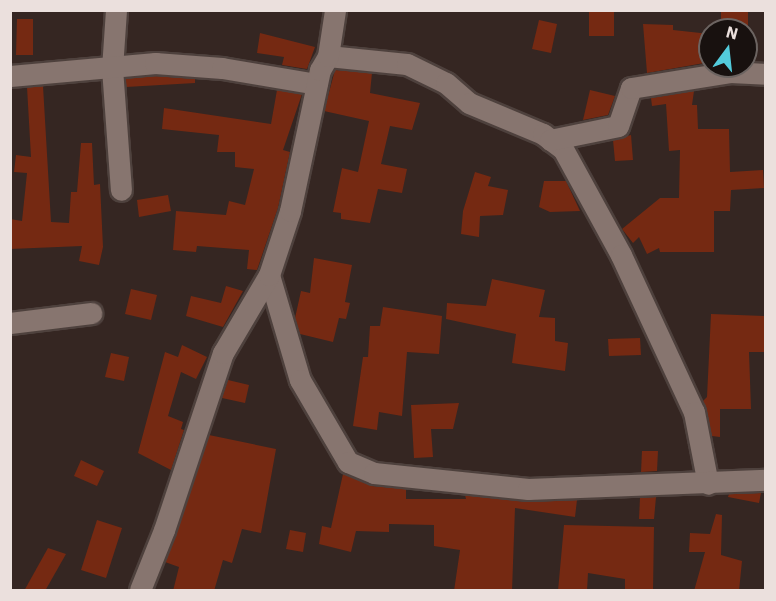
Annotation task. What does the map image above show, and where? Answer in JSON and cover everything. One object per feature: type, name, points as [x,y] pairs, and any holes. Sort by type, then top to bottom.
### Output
[{"type":"street","points":[[116,10],[112,68],[121,189]]},
{"type":"street","points":[[140,591],[223,353],[269,275],[290,211],[317,84],[328,56],[335,10]]},
{"type":"street","points":[[328,56],[407,64],[446,83],[469,103],[550,140],[563,149],[621,255],[694,412],[708,484]]},
{"type":"street","points":[[10,76],[155,63],[211,67],[317,84]]},
{"type":"street","points":[[550,140],[618,126],[632,88],[730,72],[765,74]]},
{"type":"street","points":[[269,275],[300,380],[348,462],[374,472],[528,489],[708,484],[765,480]]},
{"type":"street","points":[[10,323],[91,313]]},
{"type":"building","points":[[589,10],[614,10],[614,36],[589,36]]},
{"type":"building","points":[[721,10],[748,10],[748,18],[721,18]]},
{"type":"building","points":[[17,19],[33,19],[33,55],[16,55]]},
{"type":"building","points":[[539,20],[557,24],[551,53],[532,49]]},
{"type":"building","points":[[643,24],[673,25],[673,30],[698,33],[698,64],[647,73]]},
{"type":"building","points":[[260,33],[315,47],[307,69],[282,65],[284,57],[257,53]]},
{"type":"building","points":[[335,70],[372,73],[370,93],[420,103],[412,130],[390,126],[381,164],[407,169],[402,193],[378,189],[370,223],[341,219],[341,213],[333,212],[342,168],[358,172],[369,121],[324,111]]},
{"type":"building","points":[[155,76],[195,79],[195,83],[126,87],[126,78]]},
{"type":"building","points":[[43,86],[51,222],[69,223],[71,192],[77,192],[81,143],[92,143],[94,185],[100,184],[103,247],[99,265],[79,261],[82,246],[10,249],[10,219],[22,221],[27,173],[14,172],[16,155],[31,157],[27,87]]},
{"type":"building","points":[[277,90],[302,94],[283,150],[290,152],[278,208],[257,270],[247,269],[249,250],[197,246],[196,252],[173,250],[176,211],[226,215],[229,201],[245,205],[254,169],[235,167],[235,152],[217,152],[219,135],[162,129],[164,108],[271,124]]},
{"type":"building","points":[[590,90],[615,96],[608,115],[583,120]]},
{"type":"building","points":[[694,91],[692,105],[697,105],[698,129],[729,129],[730,172],[763,170],[764,188],[731,190],[730,211],[714,211],[714,252],[660,252],[659,248],[647,254],[639,237],[633,243],[622,229],[660,198],[679,198],[680,150],[669,151],[666,104],[652,106],[651,98]]},
{"type":"building","points":[[631,135],[633,160],[615,161],[613,140]]},
{"type":"building","points":[[475,172],[491,177],[488,186],[508,190],[503,215],[480,216],[479,237],[461,234],[463,211]]},
{"type":"building","points":[[544,181],[566,181],[580,211],[550,212],[539,207]]},
{"type":"building","points":[[168,195],[171,211],[139,217],[137,200]]},
{"type":"building","points":[[314,258],[352,265],[345,302],[350,303],[346,319],[339,318],[333,342],[300,334],[295,318],[301,291],[310,293]]},
{"type":"building","points":[[492,279],[545,290],[539,317],[555,318],[555,341],[568,343],[565,371],[512,363],[516,334],[446,319],[447,303],[486,306]]},
{"type":"building","points":[[226,286],[243,291],[223,327],[186,316],[191,296],[221,303]]},
{"type":"building","points":[[131,289],[157,295],[151,320],[125,314]]},
{"type":"building","points":[[383,307],[442,316],[439,354],[407,352],[402,416],[379,412],[377,430],[353,426],[363,357],[368,357],[370,326],[380,326]]},
{"type":"building","points":[[711,314],[765,316],[765,352],[749,352],[751,409],[720,409],[720,437],[712,436],[703,401],[707,397]]},
{"type":"building","points":[[640,338],[641,355],[609,356],[608,339]]},
{"type":"building","points":[[182,345],[207,357],[196,379],[181,372],[168,416],[183,422],[181,429],[184,430],[171,470],[138,453],[165,352],[178,357]]},
{"type":"building","points":[[111,353],[129,357],[124,381],[105,377]]},
{"type":"building","points":[[228,380],[249,385],[245,403],[222,398]]},
{"type":"building","points":[[459,403],[453,429],[431,429],[433,457],[414,458],[411,405]]},
{"type":"building","points":[[209,435],[276,449],[261,533],[242,529],[232,563],[223,560],[214,591],[173,591],[179,567],[165,562]]},
{"type":"building","points":[[642,451],[658,451],[657,471],[641,472]]},
{"type":"building","points":[[81,460],[104,471],[97,486],[74,476]]},
{"type":"building","points":[[343,474],[372,486],[406,489],[406,499],[466,499],[465,495],[527,502],[577,500],[575,517],[515,508],[512,591],[454,591],[460,550],[434,546],[434,525],[389,524],[389,532],[356,531],[351,552],[319,544],[322,526],[331,528]]},
{"type":"building","points":[[761,493],[759,503],[728,497],[729,494]]},
{"type":"building","points":[[656,497],[654,519],[639,519],[640,498]]},
{"type":"building","points":[[716,514],[722,515],[721,555],[742,561],[739,591],[694,591],[705,552],[689,552],[690,533],[710,534]]},
{"type":"building","points":[[97,520],[122,528],[106,578],[81,570]]},
{"type":"building","points":[[564,525],[654,527],[653,591],[625,591],[625,579],[588,573],[587,591],[558,591]]},
{"type":"building","points":[[290,530],[306,533],[303,552],[286,549]]},
{"type":"building","points":[[48,548],[66,554],[45,591],[24,591]]}]
